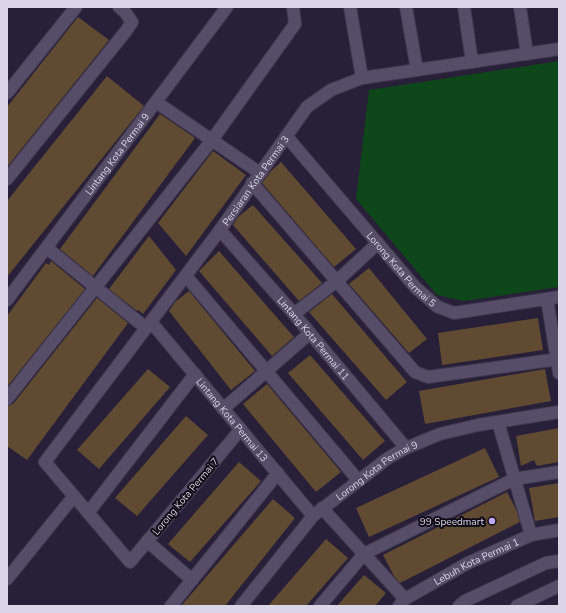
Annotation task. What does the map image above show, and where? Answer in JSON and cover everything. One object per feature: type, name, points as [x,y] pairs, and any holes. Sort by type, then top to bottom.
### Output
[{"type":"street","points":[[7,93],[76,7]]},
{"type":"street","points":[[7,179],[132,22],[125,12],[119,7]]},
{"type":"street","name":"Lintang Kota Permai 9","points":[[7,300],[228,7]]},
{"type":"street","points":[[7,399],[212,140],[295,24],[293,7]]},
{"type":"street","points":[[350,7],[362,78]]},
{"type":"street","points":[[406,7],[417,70]]},
{"type":"street","points":[[464,7],[472,62]]},
{"type":"street","points":[[520,7],[527,54]]},
{"type":"street","name":"Persiaran Kota Permai 3","points":[[74,496],[45,462],[220,230],[307,107],[331,90],[362,78],[559,50]]},
{"type":"street","points":[[156,102],[260,173]]},
{"type":"street","name":"Lorong Kota Permai 5","points":[[287,137],[416,288],[438,307],[454,313],[553,298]]},
{"type":"street","points":[[252,183],[415,372],[428,377],[558,359]]},
{"type":"street","name":"Lintang Kota Permai 11","points":[[220,230],[294,314],[406,448]]},
{"type":"street","points":[[294,314],[337,281],[378,243]]},
{"type":"street","name":"Lintang Kota Permai 13","points":[[47,248],[95,287],[149,325],[195,374],[278,473],[317,512],[364,554],[402,602]]},
{"type":"street","points":[[186,276],[358,480]]},
{"type":"street","points":[[553,298],[559,373]]},
{"type":"street","points":[[224,409],[310,333]]},
{"type":"street","points":[[7,579],[74,496],[88,513],[195,374]]},
{"type":"street","name":"Lorong Kota Permai 9","points":[[241,606],[317,512],[388,458],[406,448],[440,434],[478,425],[559,412]]},
{"type":"street","points":[[498,422],[531,535]]},
{"type":"street","name":"Lorong Kota Permai 7","points":[[88,513],[130,562],[241,429]]},
{"type":"street","points":[[320,606],[364,554],[514,479],[559,472]]},
{"type":"street","points":[[170,606],[278,473]]},
{"type":"street","name":"Lebuh Kota Permai 1","points":[[402,602],[468,563],[531,535],[559,530]]},
{"type":"street","points":[[147,541],[192,580]]},
{"type":"street","points":[[459,606],[465,601],[546,563],[559,561]]},
{"type":"street","points":[[517,606],[559,586]]},
{"type":"green space","points":[[559,61],[559,287],[464,301],[437,295],[356,199],[369,90]]},
{"type":"building","points":[[78,17],[109,40],[7,167],[7,107]]},
{"type":"building","points":[[107,76],[144,106],[7,277],[7,201]]},
{"type":"building","points":[[160,114],[195,138],[93,276],[60,249]]},
{"type":"building","points":[[213,151],[246,175],[186,256],[158,223]]},
{"type":"building","points":[[281,162],[356,249],[334,267],[262,183],[271,171]]},
{"type":"building","points":[[253,205],[322,283],[299,301],[233,225],[238,217]]},
{"type":"building","points":[[149,236],[176,270],[143,314],[109,289]]},
{"type":"building","points":[[219,251],[294,337],[272,356],[199,271]]},
{"type":"building","points":[[51,261],[85,289],[7,387],[7,316],[46,263],[49,265]]},
{"type":"building","points":[[369,268],[427,339],[409,353],[349,284]]},
{"type":"building","points":[[189,291],[255,371],[231,390],[169,311],[175,302]]},
{"type":"building","points":[[332,294],[407,382],[386,400],[309,312]]},
{"type":"building","points":[[97,298],[128,323],[27,460],[7,446],[7,406],[13,404]]},
{"type":"building","points":[[538,318],[543,350],[442,365],[438,333]]},
{"type":"building","points":[[310,355],[385,441],[363,460],[288,373]]},
{"type":"building","points":[[148,369],[170,387],[99,469],[77,450]]},
{"type":"building","points":[[545,369],[551,401],[425,424],[419,391]]},
{"type":"building","points":[[267,384],[341,472],[316,492],[243,404]]},
{"type":"building","points":[[186,416],[208,435],[137,516],[115,498]]},
{"type":"building","points":[[559,428],[559,462],[537,466],[534,460],[521,466],[516,436]]},
{"type":"building","points":[[485,448],[499,477],[369,537],[356,508]]},
{"type":"building","points":[[239,462],[261,481],[190,562],[168,544]]},
{"type":"building","points":[[559,483],[559,517],[535,521],[529,488]]},
{"type":"building","points":[[507,492],[516,509],[520,522],[400,583],[394,576],[383,555]]},
{"type":"building","points":[[273,499],[295,518],[225,606],[181,606]]},
{"type":"building","points":[[326,539],[348,558],[306,606],[268,606]]},
{"type":"building","points":[[364,575],[386,593],[375,606],[337,606]]},
{"type":"place","name":"99 Speedmart","points":[[492,521]]}]
